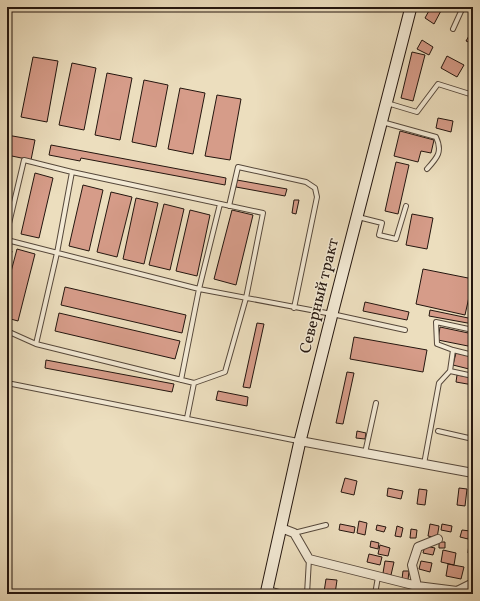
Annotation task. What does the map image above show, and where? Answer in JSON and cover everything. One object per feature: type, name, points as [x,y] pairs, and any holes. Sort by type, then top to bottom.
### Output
[{"type":"main road","name":"Северный тракт","points":[[267,591],[300,441],[411,7]]},
{"type":"street","points":[[300,441],[473,473]]},
{"type":"street","points":[[282,528],[294,532],[308,559],[417,586],[456,591],[473,583]]},
{"type":"street","points":[[417,586],[412,565],[418,547],[438,539]]},
{"type":"lane","points":[[453,29],[463,7]]},
{"type":"lane","points":[[468,7],[473,9]]},
{"type":"lane","points":[[386,103],[417,112],[438,84],[473,94]]},
{"type":"lane","points":[[382,122],[436,137],[440,145],[437,158],[427,168]]},
{"type":"lane","points":[[7,232],[24,160],[72,172],[263,213],[246,298],[225,372],[194,383],[36,344],[7,331]]},
{"type":"lane","points":[[229,206],[238,167],[306,182],[315,188],[317,197],[294,308]]},
{"type":"lane","points":[[36,344],[57,253],[72,172]]},
{"type":"lane","points":[[181,380],[199,289],[220,204]]},
{"type":"lane","points":[[357,217],[382,223],[379,235],[396,239],[406,206]]},
{"type":"lane","points":[[7,240],[199,289],[332,314],[405,330]]},
{"type":"lane","points":[[473,330],[436,322],[437,344],[473,355]]},
{"type":"lane","points":[[424,464],[439,383],[450,370],[453,350]]},
{"type":"lane","points":[[450,370],[473,376]]},
{"type":"lane","points":[[7,383],[300,441]]},
{"type":"lane","points":[[187,418],[194,383]]},
{"type":"lane","points":[[365,453],[376,403]]},
{"type":"lane","points":[[438,431],[473,439]]},
{"type":"lane","points":[[294,532],[326,525]]},
{"type":"lane","points":[[307,594],[308,559]]},
{"type":"lane","points":[[375,594],[378,577]]},
{"type":"lane","points":[[267,591],[286,594]]},
{"type":"building","points":[[431,7],[443,7],[434,24],[425,18]]},
{"type":"building","points":[[473,29],[473,44],[466,41]]},
{"type":"building","points":[[422,40],[433,47],[429,55],[417,49]]},
{"type":"building","points":[[412,52],[425,55],[413,101],[401,98]]},
{"type":"building","points":[[447,56],[464,65],[457,77],[441,68]]},
{"type":"building","points":[[33,57],[58,61],[47,122],[21,117]]},
{"type":"building","points":[[72,63],[96,68],[84,130],[59,125]]},
{"type":"building","points":[[107,73],[132,78],[120,140],[95,135]]},
{"type":"building","points":[[144,80],[168,85],[156,147],[132,142]]},
{"type":"building","points":[[180,88],[205,93],[193,154],[168,149]]},
{"type":"building","points":[[217,95],[241,99],[230,160],[205,156]]},
{"type":"building","points":[[438,118],[453,121],[451,132],[436,128]]},
{"type":"building","points":[[400,131],[434,140],[431,153],[421,151],[418,162],[394,156]]},
{"type":"building","points":[[7,135],[35,140],[31,160],[7,155]]},
{"type":"building","points":[[51,145],[226,178],[225,185],[81,158],[80,161],[49,155]]},
{"type":"building","points":[[396,162],[409,165],[398,214],[385,211]]},
{"type":"building","points":[[35,173],[53,178],[39,238],[21,234]]},
{"type":"building","points":[[237,180],[287,189],[285,196],[236,187]]},
{"type":"building","points":[[83,185],[103,190],[89,251],[69,246]]},
{"type":"building","points":[[111,192],[132,197],[117,257],[97,252]]},
{"type":"building","points":[[136,198],[158,203],[144,264],[123,259]]},
{"type":"building","points":[[294,200],[299,200],[296,214],[292,213]]},
{"type":"building","points":[[164,204],[184,209],[170,270],[149,265]]},
{"type":"building","points":[[190,210],[210,215],[197,276],[176,271]]},
{"type":"building","points":[[232,210],[253,215],[236,285],[214,279]]},
{"type":"building","points":[[412,214],[433,218],[427,249],[406,245]]},
{"type":"building","points":[[17,249],[35,254],[18,321],[7,318],[7,287]]},
{"type":"building","points":[[7,250],[12,251],[7,272]]},
{"type":"building","points":[[423,269],[473,279],[465,315],[416,304]]},
{"type":"building","points":[[65,287],[186,315],[182,333],[61,305]]},
{"type":"building","points":[[365,302],[409,312],[407,320],[363,311]]},
{"type":"building","points":[[430,310],[473,319],[473,324],[429,316]]},
{"type":"building","points":[[59,313],[180,341],[175,359],[55,331]]},
{"type":"building","points":[[257,323],[264,324],[250,388],[243,387]]},
{"type":"building","points":[[440,327],[473,334],[473,347],[438,340]]},
{"type":"building","points":[[354,337],[427,350],[423,372],[350,359]]},
{"type":"building","points":[[456,353],[473,357],[473,370],[453,365]]},
{"type":"building","points":[[46,360],[174,384],[172,392],[45,368]]},
{"type":"building","points":[[347,372],[354,373],[343,424],[336,423]]},
{"type":"building","points":[[457,375],[473,378],[473,385],[456,382]]},
{"type":"building","points":[[218,391],[248,397],[247,406],[216,400]]},
{"type":"building","points":[[357,431],[366,433],[365,439],[356,438]]},
{"type":"building","points":[[345,478],[357,481],[354,495],[341,492]]},
{"type":"building","points":[[388,488],[403,491],[401,499],[387,496]]},
{"type":"building","points":[[459,488],[467,489],[465,506],[457,505]]},
{"type":"building","points":[[419,489],[427,490],[425,505],[417,504]]},
{"type":"building","points":[[359,521],[367,523],[365,535],[357,533]]},
{"type":"building","points":[[340,524],[355,527],[354,533],[339,530]]},
{"type":"building","points":[[430,524],[439,526],[437,538],[428,536]]},
{"type":"building","points":[[442,524],[452,526],[451,532],[441,530]]},
{"type":"building","points":[[377,525],[386,527],[384,532],[376,530]]},
{"type":"building","points":[[397,526],[403,528],[401,537],[395,536]]},
{"type":"building","points":[[411,529],[417,530],[416,538],[410,538]]},
{"type":"building","points":[[462,530],[470,531],[468,539],[460,537]]},
{"type":"building","points":[[371,541],[379,543],[378,549],[370,547]]},
{"type":"building","points":[[439,542],[445,542],[445,548],[439,548]]},
{"type":"building","points":[[469,543],[473,543],[473,554],[468,553]]},
{"type":"building","points":[[380,545],[390,548],[388,556],[378,554]]},
{"type":"building","points":[[425,546],[435,548],[433,555],[423,553]]},
{"type":"building","points":[[443,550],[456,553],[454,565],[441,562]]},
{"type":"building","points":[[369,554],[382,557],[380,565],[367,562]]},
{"type":"building","points":[[385,561],[394,562],[391,575],[383,573]]},
{"type":"building","points":[[421,561],[432,563],[430,572],[419,569]]},
{"type":"building","points":[[448,564],[464,567],[461,579],[446,576]]},
{"type":"building","points":[[403,571],[409,571],[408,580],[402,579]]},
{"type":"building","points":[[326,579],[337,580],[335,594],[324,592]]}]
